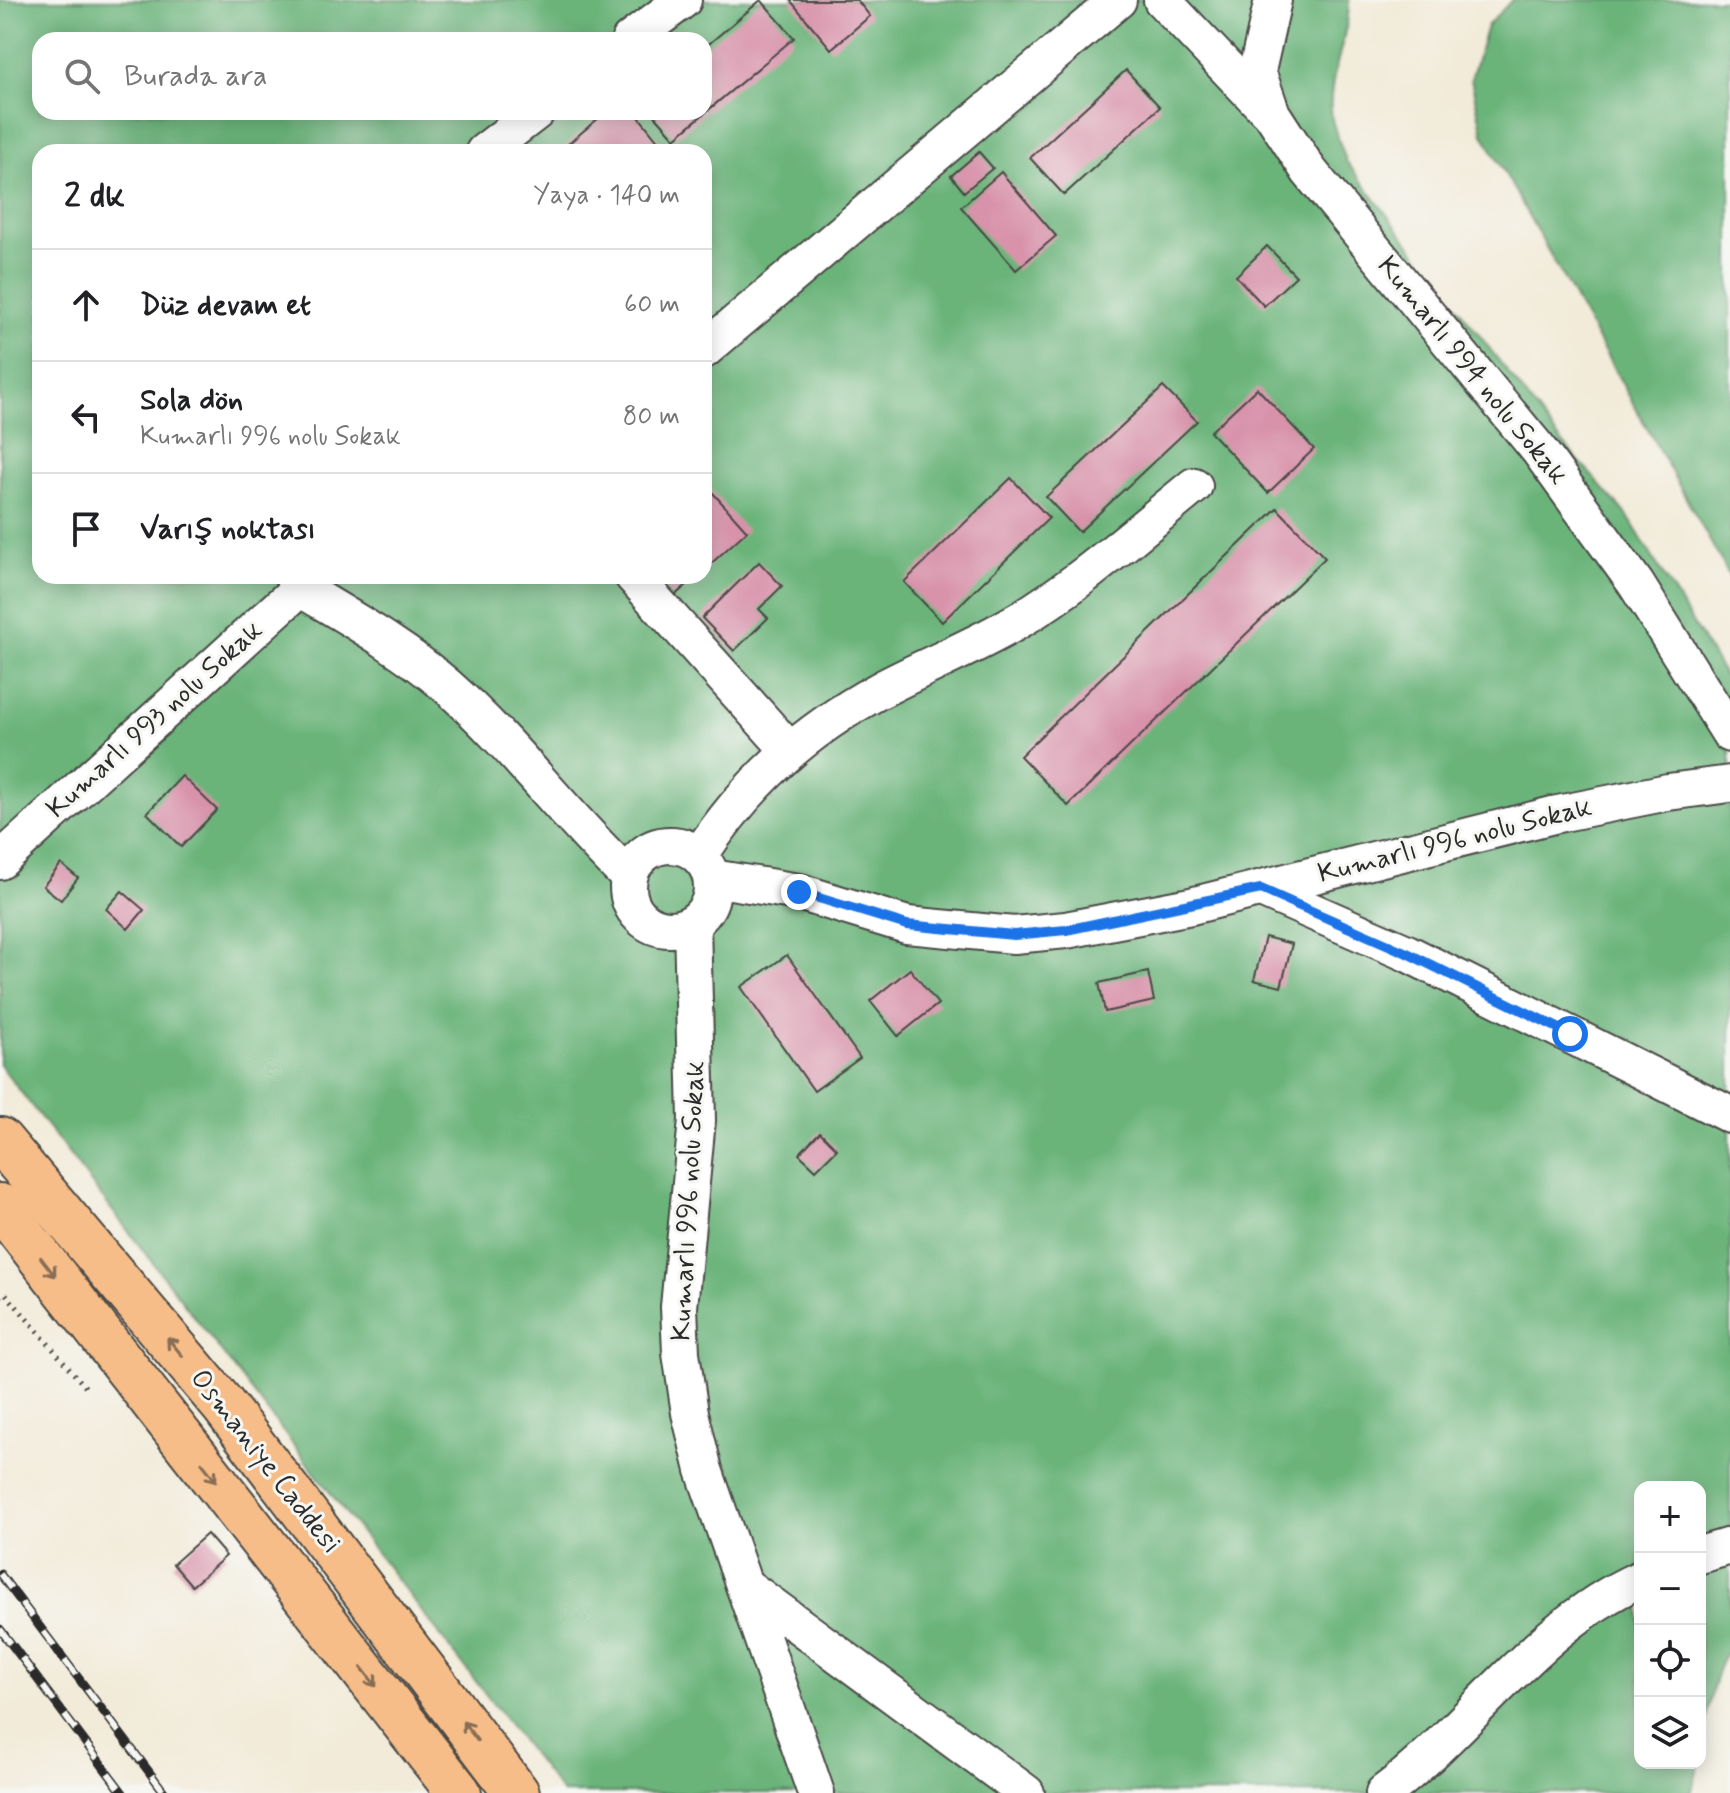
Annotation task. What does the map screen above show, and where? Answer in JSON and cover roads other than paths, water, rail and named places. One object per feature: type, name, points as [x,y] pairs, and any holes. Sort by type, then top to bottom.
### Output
[{"type":"highway","name":"Osmaniye Caddesi","points":[[0,1140],[223,1405],[517,1793]]},
{"type":"highway","points":[[0,1206],[459,1793]]},
{"type":"street","points":[[641,32],[683,0]]},
{"type":"street","points":[[712,343],[1118,0]]},
{"type":"street","points":[[1162,0],[1272,114]]},
{"type":"street","name":"Kumarlı 994 nolu Sokak","points":[[1273,0],[1257,71],[1272,114],[1309,171],[1538,449],[1636,584],[1730,734]]},
{"type":"street","points":[[494,144],[526,120]]},
{"type":"street","points":[[706,867],[687,848],[658,846],[635,863],[629,877],[632,905],[641,917],[666,929],[692,924],[709,904],[706,867],[728,812],[760,775],[879,691],[973,647],[1053,598],[1194,486]]},
{"type":"street","name":"Kumarlı 993 nolu Sokak","points":[[1,858],[294,584]]},
{"type":"street","points":[[299,584],[411,656],[450,689],[584,834],[629,877]]},
{"type":"street","points":[[640,584],[790,751]]},
{"type":"street","name":"Kumarlı 996 nolu Sokak","points":[[706,867],[907,925],[1014,935],[1066,930],[1261,889],[1553,815],[1668,792],[1730,784]]},
{"type":"street","points":[[1261,889],[1407,953],[1730,1115]]},
{"type":"street","name":"Kumarlı 996 nolu Sokak","points":[[692,924],[697,1120],[679,1307],[681,1353],[690,1413],[704,1470],[816,1793]]},
{"type":"street","points":[[1706,1553],[1730,1546]]},
{"type":"street","points":[[1384,1793],[1421,1765],[1565,1623],[1605,1595],[1634,1582]]},
{"type":"street","points":[[744,1585],[1026,1793]]},
{"type":"railway","points":[[0,1574],[165,1793]]},
{"type":"railway","points":[[0,1629],[123,1793]]}]
